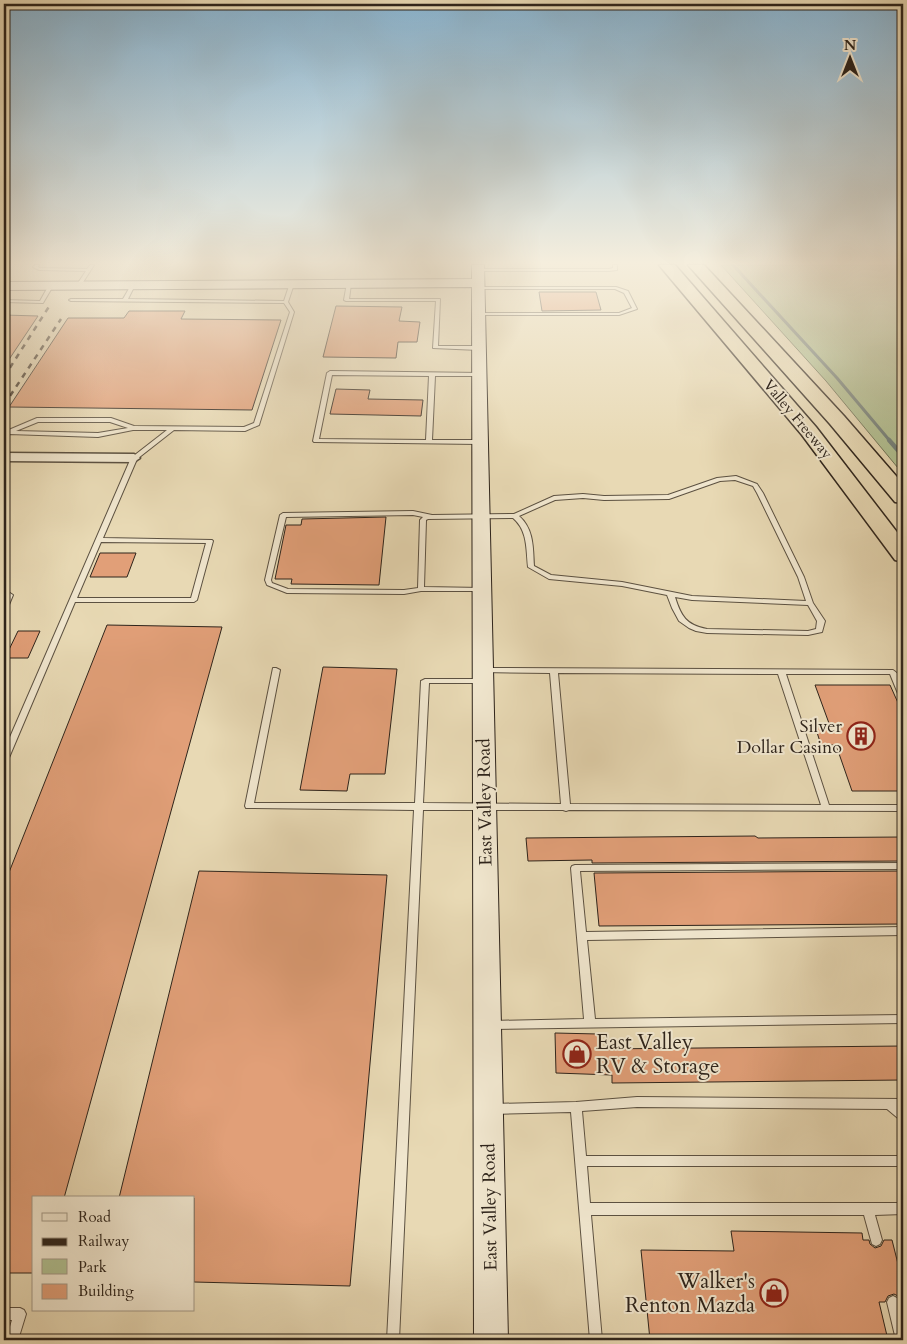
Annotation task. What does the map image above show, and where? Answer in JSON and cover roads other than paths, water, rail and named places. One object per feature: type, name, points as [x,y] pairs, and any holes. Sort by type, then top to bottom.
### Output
[{"type":"highway","name":"Valley Freeway","points":[[721,328],[809,431],[903,555]]},
{"type":"highway","name":"Valley Freeway","points":[[753,328],[837,420],[899,494],[903,510]]},
{"type":"street","name":"East Valley Road","points":[[480,328],[492,1340]]},
{"type":"street","points":[[4,457],[134,458]]},
{"type":"lane","points":[[5,434],[98,435],[133,428],[245,429],[258,424],[287,328]]},
{"type":"lane","points":[[436,328],[435,347],[479,348]]},
{"type":"lane","points":[[479,374],[330,373],[316,441],[480,442]]},
{"type":"lane","points":[[428,442],[432,374]]},
{"type":"lane","points":[[5,434],[37,420],[111,420],[133,428]]},
{"type":"lane","points":[[4,760],[134,458],[172,429]]},
{"type":"lane","points":[[482,590],[421,589],[404,592],[287,591],[274,587],[268,580],[283,515],[413,513],[430,517],[481,518],[515,516],[554,498],[669,496],[684,493],[704,482],[736,478],[755,485],[760,493],[801,577],[810,603],[821,622],[820,630],[808,633],[707,632],[694,629],[684,624],[675,611],[670,594]]},
{"type":"lane","points":[[515,516],[521,520],[528,533],[531,567],[549,577],[622,584],[692,598],[810,603]]},
{"type":"lane","points":[[421,589],[424,520],[430,517]]},
{"type":"lane","points":[[73,600],[194,600],[210,541],[99,540]]},
{"type":"lane","points":[[4,595],[10,595],[4,607]]},
{"type":"lane","points":[[276,670],[249,806],[903,808]]},
{"type":"lane","points":[[554,670],[566,808]]},
{"type":"lane","points":[[393,1340],[425,681],[554,670],[893,672],[903,696]]},
{"type":"lane","points":[[781,672],[826,808]]},
{"type":"lane","points":[[590,1024],[574,868],[903,866]]},
{"type":"lane","points":[[581,936],[903,931]]},
{"type":"lane","points":[[487,1026],[903,1019]]},
{"type":"lane","points":[[488,1109],[576,1107],[637,1102],[903,1104]]},
{"type":"lane","points":[[889,1104],[903,1116]]},
{"type":"lane","points":[[576,1107],[596,1340]]},
{"type":"lane","points":[[581,1161],[903,1161]]},
{"type":"lane","points":[[585,1209],[903,1209]]},
{"type":"lane","points":[[868,1209],[876,1240]]},
{"type":"lane","points":[[892,1302],[901,1326],[902,1340]]},
{"type":"lane","points":[[4,1314],[20,1314],[12,1340]]},
{"type":"waterway","points":[[791,328],[837,378],[890,441]]},
{"type":"waterway","points":[[889,440],[903,456]]},
{"type":"railway","points":[[4,377],[35,328]]},
{"type":"railway","points":[[4,405],[55,328]]},
{"type":"place","name":"Silver Dollar Casino","points":[[861,736]]},
{"type":"place","name":"East Valley RV & Storage","points":[[577,1054]]},
{"type":"place","name":"Walker's Renton Mazda","points":[[774,1293]]}]
